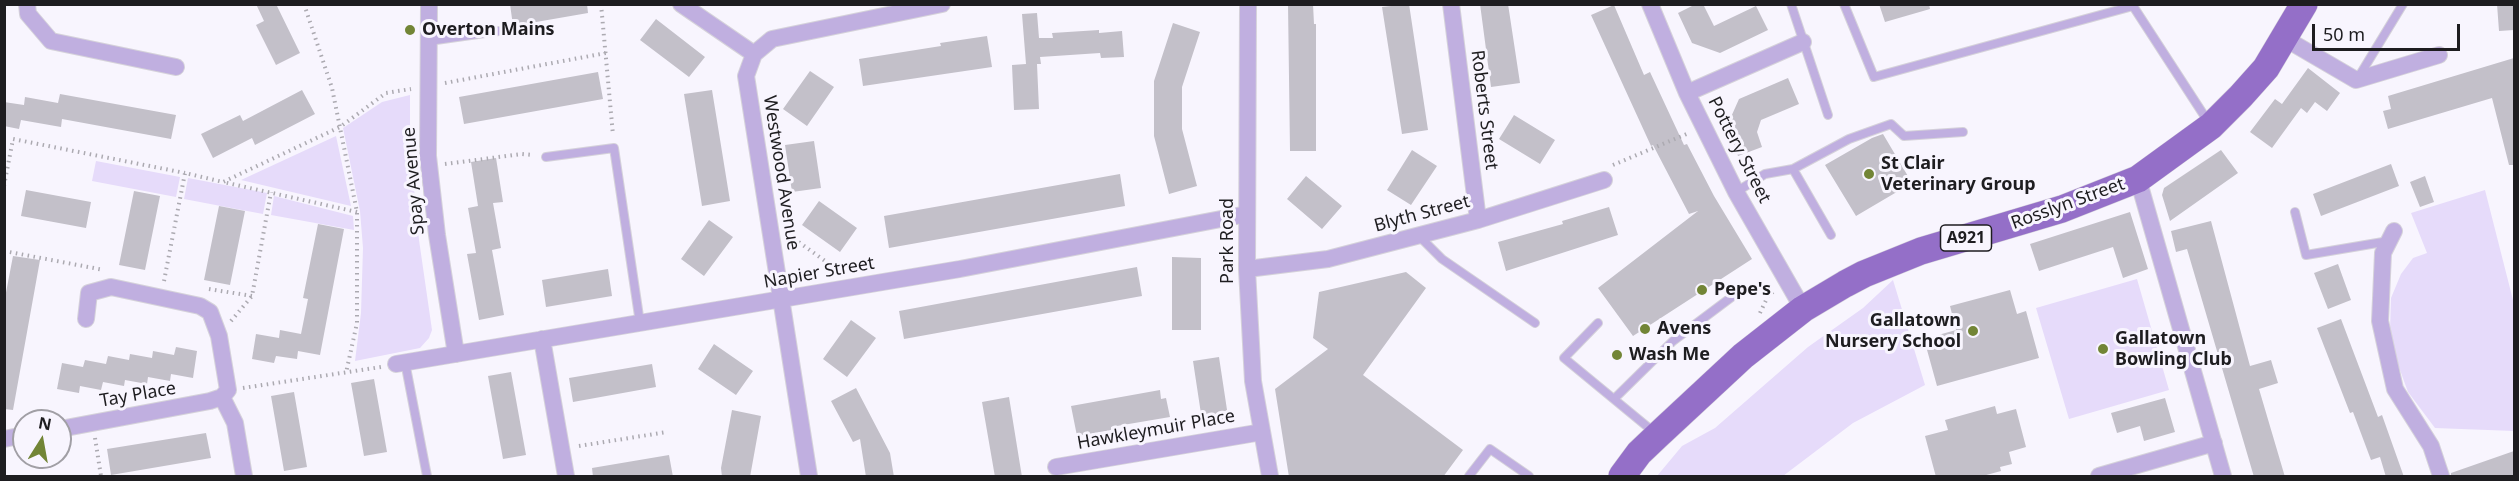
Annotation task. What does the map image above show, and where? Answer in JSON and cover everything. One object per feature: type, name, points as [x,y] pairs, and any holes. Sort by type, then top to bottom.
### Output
[{"type":"main road","name":"Rosslyn Street","points":[[1622,477],[1639,453],[1743,356],[1803,309],[1864,274],[1921,251],[2062,209],[2138,179],[2211,126],[2266,68],[2304,4]]},
{"type":"street","points":[[27,4],[28,14],[51,40],[176,67]]},
{"type":"street","name":"Spay Avenue","points":[[429,4],[429,166],[450,327],[456,354]]},
{"type":"street","points":[[681,4],[754,54],[772,39],[942,4]]},
{"type":"street","name":"Park Road","points":[[1248,4],[1247,269],[1252,381],[1270,477]]},
{"type":"street","name":"Roberts Street","points":[[1451,4],[1478,220]]},
{"type":"street","name":"Pottery Street","points":[[1650,4],[1687,93],[1736,192],[1803,309]]},
{"type":"street","points":[[2284,38],[2356,80],[2439,55]]},
{"type":"street","points":[[1687,93],[1803,42]]},
{"type":"street","name":"Westwood Avenue","points":[[754,54],[746,76],[809,477]]},
{"type":"street","points":[[2138,179],[2223,477]]},
{"type":"street","name":"Blyth Street","points":[[1247,269],[1328,259],[1478,220],[1604,180]]},
{"type":"street","name":"Napier Street","points":[[401,363],[859,286],[1247,214]]},
{"type":"street","points":[[2391,236],[2383,253],[2380,321],[2395,389],[2431,446],[2441,477]]},
{"type":"street","points":[[86,319],[89,293],[111,287],[200,306],[210,312],[219,336],[225,393],[235,423],[244,477]]},
{"type":"street","points":[[542,339],[566,477]]},
{"type":"street","name":"Tay Place","points":[[72,427],[210,401],[225,393]]},
{"type":"street","name":"Hawkleymuir Place","points":[[1056,467],[1262,432]]},
{"type":"street","points":[[2099,477],[2214,443]]},
{"type":"lane","points":[[1791,4],[1828,116]]},
{"type":"lane","points":[[1844,4],[1874,77],[2133,6],[2211,126]]},
{"type":"lane","points":[[2356,80],[2403,4]]},
{"type":"lane","points":[[429,42],[499,31]]},
{"type":"lane","points":[[1736,192],[1765,174],[1793,169],[1849,140],[1891,124],[1904,136],[1963,132]]},
{"type":"lane","points":[[546,157],[614,148],[640,323]]},
{"type":"lane","points":[[1793,169],[1831,235]]},
{"type":"lane","points":[[2295,212],[2306,255],[2391,236]]},
{"type":"lane","points":[[1418,235],[1442,259],[1535,323]]},
{"type":"lane","points":[[1614,399],[1673,341],[1741,290]]},
{"type":"lane","points":[[1598,323],[1564,358],[1658,435]]},
{"type":"lane","points":[[401,363],[427,477]]},
{"type":"lane","points":[[1469,477],[1490,448],[1529,477]]},
{"type":"path","points":[[304,4],[332,88],[357,212],[357,324],[346,373]]},
{"type":"path","points":[[601,4],[614,148]]},
{"type":"path","points":[[223,182],[340,127],[386,93],[606,53]]},
{"type":"path","points":[[1604,180],[1609,166],[1704,127]]},
{"type":"path","points":[[4,186],[13,139],[185,173],[357,212]]},
{"type":"path","points":[[429,166],[522,154],[546,157]]},
{"type":"path","points":[[161,297],[185,173]]},
{"type":"path","points":[[219,336],[252,296],[271,192]]},
{"type":"path","points":[[769,221],[859,286]]},
{"type":"path","points":[[225,393],[401,363]]},
{"type":"path","points":[[92,423],[101,477]]},
{"type":"path","points":[[561,449],[667,432]]},
{"type":"shaded area","points":[[410,95],[410,147],[419,240],[432,330],[429,338],[420,348],[355,361],[361,313],[363,248],[360,211],[343,128],[382,102]]},
{"type":"shaded area","points":[[336,136],[351,206],[241,180]]},
{"type":"shaded area","points":[[96,161],[180,177],[176,197],[92,181]]},
{"type":"shaded area","points":[[188,178],[267,193],[263,214],[184,199]]},
{"type":"shaded area","points":[[2485,190],[2514,304],[2514,431],[2435,428],[2408,392],[2396,359],[2390,330],[2391,298],[2401,274],[2413,258],[2427,253],[2411,213]]},
{"type":"shaded area","points":[[274,196],[353,216],[354,230],[271,215]]},
{"type":"shaded area","name":"Gallatown Bowling Club","points":[[2137,279],[2169,390],[2069,419],[2036,308]]},
{"type":"shaded area","points":[[1893,280],[1925,385],[1853,423],[1783,476],[1657,476],[1682,446],[1715,428],[1808,347],[1863,308]]},
{"type":"building","points":[[256,4],[276,4],[300,53],[276,65],[256,25],[264,21]]},
{"type":"building","points":[[510,4],[587,4],[588,13],[513,26]]},
{"type":"building","points":[[1288,4],[1313,4],[1314,24],[1316,24],[1316,151],[1290,151]]},
{"type":"building","points":[[1409,4],[1428,130],[1402,134],[1382,7]]},
{"type":"building","points":[[1480,4],[1508,4],[1520,83],[1491,87]]},
{"type":"building","points":[[1696,4],[1703,4],[1714,26],[1756,6],[1768,30],[1720,53],[1692,43],[1678,13]]},
{"type":"building","points":[[1879,4],[1929,4],[1930,9],[1885,22]]},
{"type":"building","points":[[2497,4],[2514,4],[2514,30],[2499,31]]},
{"type":"building","points":[[1614,5],[1644,75],[1650,72],[1684,145],[1687,144],[1714,196],[1752,259],[1633,336],[1598,288],[1698,211],[1689,214],[1653,145],[1651,146],[1591,15]]},
{"type":"building","points":[[1037,13],[1039,38],[1053,38],[1052,33],[1122,31],[1124,57],[1101,58],[1100,53],[1040,57],[1041,64],[1037,64],[1039,109],[1014,110],[1012,65],[1026,64],[1022,14]]},
{"type":"building","points":[[656,19],[705,57],[689,77],[640,40]]},
{"type":"building","points":[[1173,23],[1200,32],[1182,87],[1182,129],[1197,186],[1169,194],[1154,136],[1154,81]]},
{"type":"building","points":[[987,36],[992,67],[863,86],[859,59]]},
{"type":"building","points":[[2514,58],[2514,165],[2509,165],[2492,98],[2388,129],[2383,111],[2391,109],[2388,96]]},
{"type":"building","points":[[2308,68],[2340,93],[2327,111],[2315,102],[2307,113],[2301,108],[2272,148],[2250,132],[2275,99],[2282,104]]},
{"type":"building","points":[[810,71],[834,87],[807,126],[783,109]]},
{"type":"building","points":[[598,72],[603,99],[464,124],[459,97]]},
{"type":"building","points":[[1788,78],[1799,104],[1761,120],[1757,132],[1762,147],[1738,156],[1727,126],[1739,99]]},
{"type":"building","points":[[302,90],[315,114],[255,145],[252,138],[213,158],[201,134],[240,115],[243,121]]},
{"type":"building","points":[[712,90],[730,201],[702,206],[684,94]]},
{"type":"building","points":[[60,94],[176,115],[171,139],[62,119],[61,127],[21,120],[19,129],[4,126],[4,102],[24,105],[25,97],[58,103]]},
{"type":"building","points":[[1514,115],[1555,140],[1540,164],[1499,139]]},
{"type":"building","name":"St Clair Veterinary Group","points":[[1883,134],[1912,183],[1856,216],[1825,165]]},
{"type":"building","points":[[814,141],[821,188],[792,192],[785,145]]},
{"type":"building","points":[[1412,150],[1437,166],[1411,205],[1387,190]]},
{"type":"building","points":[[2221,150],[2238,173],[2170,221],[2162,195],[2164,188]]},
{"type":"building","points":[[496,158],[503,202],[493,203],[501,248],[492,250],[504,315],[479,320],[467,254],[476,253],[468,208],[478,206],[471,162]]},
{"type":"building","points":[[2391,164],[2399,186],[2321,216],[2313,194]]},
{"type":"building","points":[[1120,174],[1125,206],[889,248],[884,216]]},
{"type":"building","points":[[1306,176],[1342,206],[1322,229],[1287,199]]},
{"type":"building","points":[[2425,176],[2434,202],[2420,207],[2410,182]]},
{"type":"building","points":[[26,190],[91,202],[86,228],[21,216]]},
{"type":"building","points":[[134,191],[160,196],[145,270],[119,265]]},
{"type":"building","points":[[819,201],[857,228],[840,252],[802,225]]},
{"type":"building","points":[[219,206],[245,211],[230,285],[204,280]]},
{"type":"building","points":[[1609,207],[1618,235],[1506,271],[1498,242],[1563,224],[1562,221]]},
{"type":"building","points":[[2130,212],[2148,269],[2123,278],[2113,247],[2039,271],[2030,244]]},
{"type":"building","points":[[709,220],[733,237],[704,276],[681,259]]},
{"type":"building","points":[[2211,221],[2250,366],[2271,360],[2278,383],[2259,389],[2285,477],[2254,477],[2187,249],[2176,252],[2171,231]]},
{"type":"building","points":[[318,224],[344,229],[320,355],[298,351],[297,359],[276,356],[274,363],[252,359],[256,334],[279,338],[280,330],[301,334],[308,299],[303,298]]},
{"type":"building","points":[[13,256],[40,260],[12,410],[4,409],[4,303]]},
{"type":"building","points":[[1172,257],[1201,258],[1201,330],[1172,330]]},
{"type":"building","points":[[2338,264],[2351,300],[2328,309],[2314,273]]},
{"type":"building","points":[[1137,267],[1142,296],[904,339],[899,311]]},
{"type":"building","points":[[608,269],[612,296],[546,307],[542,280]]},
{"type":"building","points":[[1406,272],[1426,288],[1363,375],[1463,450],[1443,477],[1289,477],[1275,389],[1328,349],[1313,338],[1319,292]]},
{"type":"building","points":[[2010,290],[2017,314],[2026,311],[2039,358],[1937,386],[1924,339],[1956,330],[1950,306]]},
{"type":"building","points":[[2341,319],[2378,417],[2382,415],[2404,477],[2386,477],[2380,457],[2371,460],[2353,412],[2350,413],[2317,328]]},
{"type":"building","points":[[851,320],[876,338],[847,377],[823,359]]},
{"type":"building","points":[[714,344],[753,371],[736,395],[698,369]]},
{"type":"building","points":[[176,347],[197,351],[193,378],[171,374],[170,381],[148,377],[147,384],[125,380],[124,386],[103,382],[101,390],[80,386],[79,393],[57,389],[62,363],[83,367],[85,360],[106,364],[108,356],[129,360],[130,354],[152,358],[153,351],[174,355]]},
{"type":"building","points":[[1219,357],[1229,423],[1203,427],[1193,361]]},
{"type":"building","points":[[652,364],[656,387],[573,402],[569,378]]},
{"type":"building","points":[[511,372],[526,455],[503,459],[488,376]]},
{"type":"building","points":[[374,379],[387,452],[364,456],[351,383]]},
{"type":"building","points":[[856,388],[890,453],[894,477],[866,477],[860,439],[853,442],[831,401]]},
{"type":"building","points":[[1160,390],[1161,399],[1166,398],[1170,417],[1111,427],[1111,430],[1077,436],[1071,406]]},
{"type":"building","points":[[294,392],[307,467],[284,471],[271,396]]},
{"type":"building","points":[[1009,397],[1022,477],[995,477],[982,402]]},
{"type":"building","points":[[2165,398],[2175,432],[2144,441],[2140,426],[2117,433],[2111,413]]},
{"type":"building","points":[[1995,406],[1997,414],[2016,409],[2026,447],[2009,452],[2012,464],[2000,467],[2001,471],[1979,477],[1936,477],[1925,436],[1948,430],[1945,420]]},
{"type":"building","points":[[732,410],[761,416],[750,477],[722,477],[721,468]]},
{"type":"building","points":[[206,433],[211,458],[111,475],[107,449]]},
{"type":"building","points":[[2514,451],[2514,477],[2451,477],[2451,473]]},
{"type":"building","points":[[669,455],[673,477],[593,477],[592,468]]},
{"type":"place","name":"Overton Mains","points":[[410,30]]},
{"type":"place","name":"St Clair Veterinary Group","points":[[1869,174]]},
{"type":"place","name":"Pepe's","points":[[1702,290]]},
{"type":"place","name":"Avens","points":[[1645,329]]},
{"type":"place","name":"Gallatown Nursery School","points":[[1973,331]]},
{"type":"place","name":"Gallatown Bowling Club","points":[[2103,349]]},
{"type":"place","name":"Wash Me","points":[[1617,355]]}]
